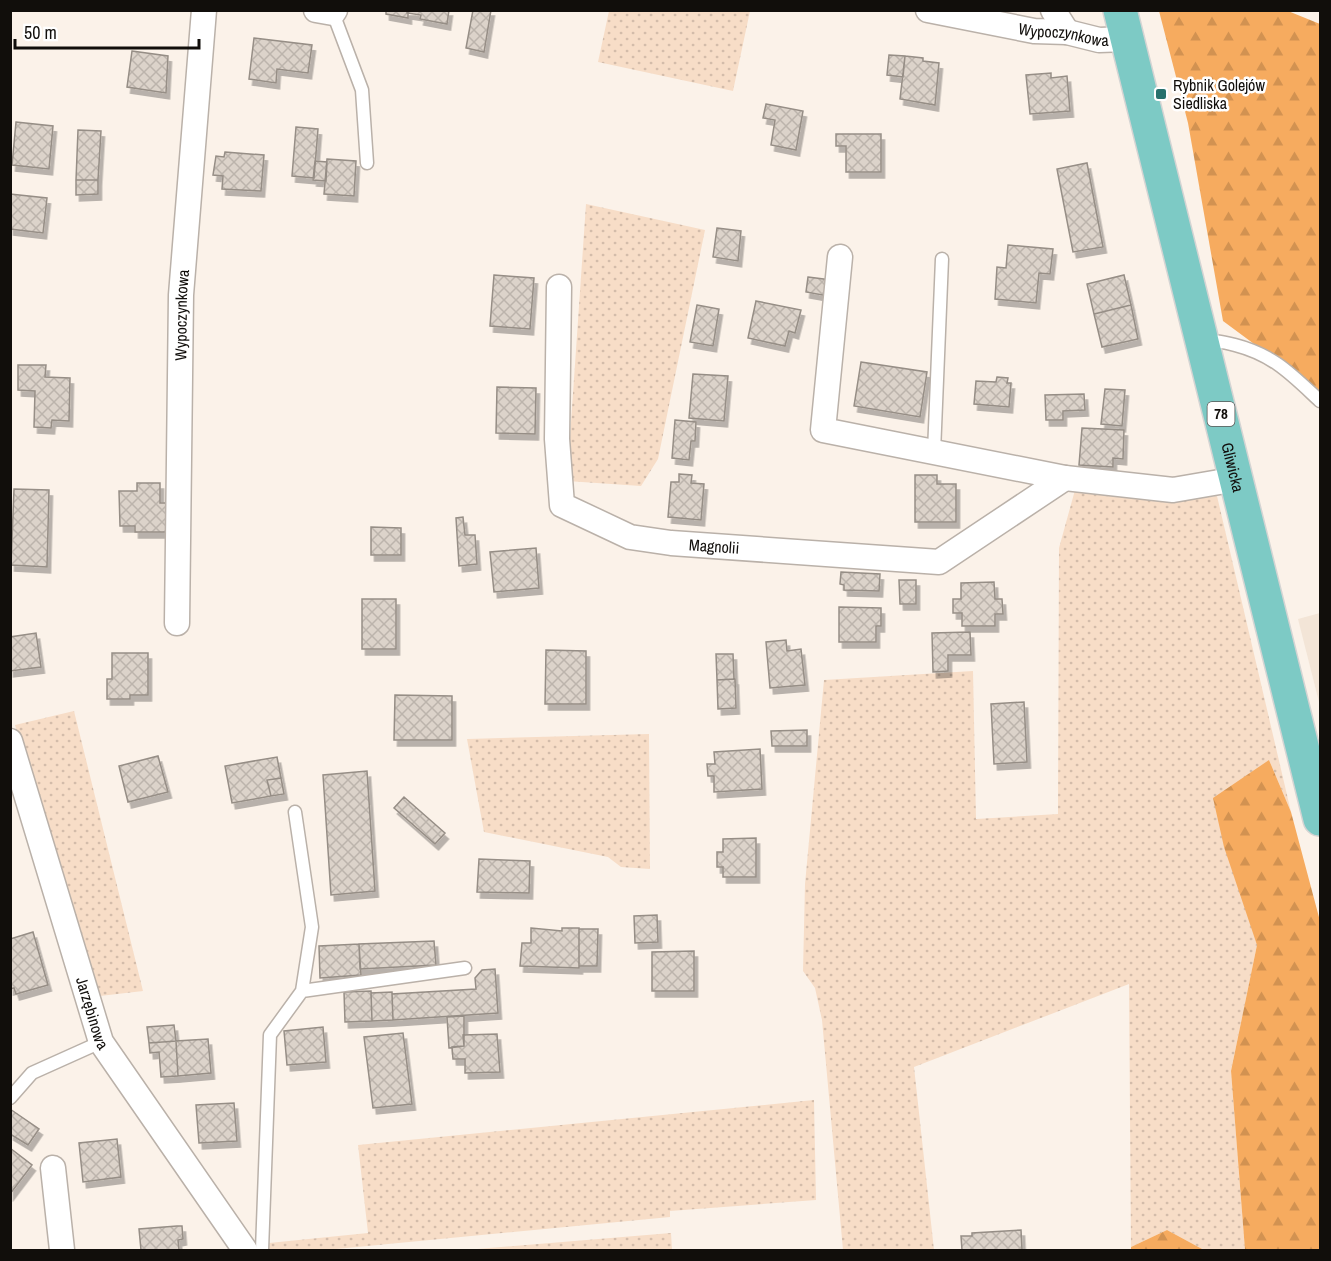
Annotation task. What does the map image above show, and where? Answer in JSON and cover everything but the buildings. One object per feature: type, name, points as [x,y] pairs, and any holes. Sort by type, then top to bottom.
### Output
[{"type":"main road","name":"Gliwicka","points":[[1124,25],[1320,819]]},
{"type":"street","name":"Wypoczynkowa","points":[[177,623],[181,295],[204,10]]},
{"type":"street","name":"Wypoczynkowa","points":[[928,10],[1034,31],[1067,32],[1099,40],[1124,25]]},
{"type":"street","points":[[1053,10],[1067,32]]},
{"type":"street","points":[[840,256],[823,430],[1065,478],[1173,490],[1237,479]]},
{"type":"street","name":"Magnolii","points":[[559,287],[557,439],[562,505],[630,537],[671,543],[939,562],[1065,478]]},
{"type":"street","name":"Jarzębinowa","points":[[10,741],[101,1042],[244,1251]]},
{"type":"street","points":[[53,1168],[62,1251]]},
{"type":"lane","points":[[328,11],[362,90],[368,163]]},
{"type":"lane","points":[[934,452],[942,259]]},
{"type":"lane","points":[[1203,342],[1216,340],[1260,352],[1288,371],[1320,401]]},
{"type":"lane","points":[[262,1251],[270,1035],[302,991],[312,927],[295,812]]},
{"type":"lane","points":[[302,991],[465,969]]},
{"type":"lane","points":[[10,1098],[32,1073],[101,1042]]},
{"type":"shaded area","points":[[609,11],[750,11],[733,91],[598,62]]},
{"type":"shaded area","points":[[586,204],[705,230],[658,459],[641,486],[567,481]]},
{"type":"shaded area","points":[[1075,490],[1176,500],[1217,496],[1291,812],[1269,760],[1257,945],[1231,1071],[1245,1250],[1204,1250],[1167,1230],[1131,1247],[1129,984],[914,1067],[934,1250],[843,1250],[822,1020],[815,988],[803,971],[805,884],[824,680],[973,671],[976,819],[1058,814],[1059,548]]},
{"type":"shaded area","points":[[1320,613],[1320,706],[1298,619]]},
{"type":"shaded area","points":[[74,711],[143,991],[100,996],[101,998],[95,1000],[15,725]]},
{"type":"shaded area","points":[[649,734],[650,869],[621,867],[608,857],[484,832],[467,739]]},
{"type":"shaded area","points":[[814,1100],[816,1200],[670,1211],[670,1217],[326,1250],[269,1250],[269,1243],[368,1233],[358,1145]]},
{"type":"shaded area","points":[[671,1233],[672,1250],[465,1250]]},
{"type":"green space","points":[[1159,11],[1288,11],[1320,24],[1320,393],[1223,321],[1188,123]]},
{"type":"green space","points":[[1269,760],[1291,812],[1320,921],[1320,1250],[1245,1250],[1231,1071],[1257,945],[1224,847],[1213,798]]},
{"type":"green space","points":[[1167,1230],[1204,1250],[1131,1250],[1131,1247]]},
{"type":"place","name":"Rybnik Golejów Siedliska","points":[[1161,94]]}]
